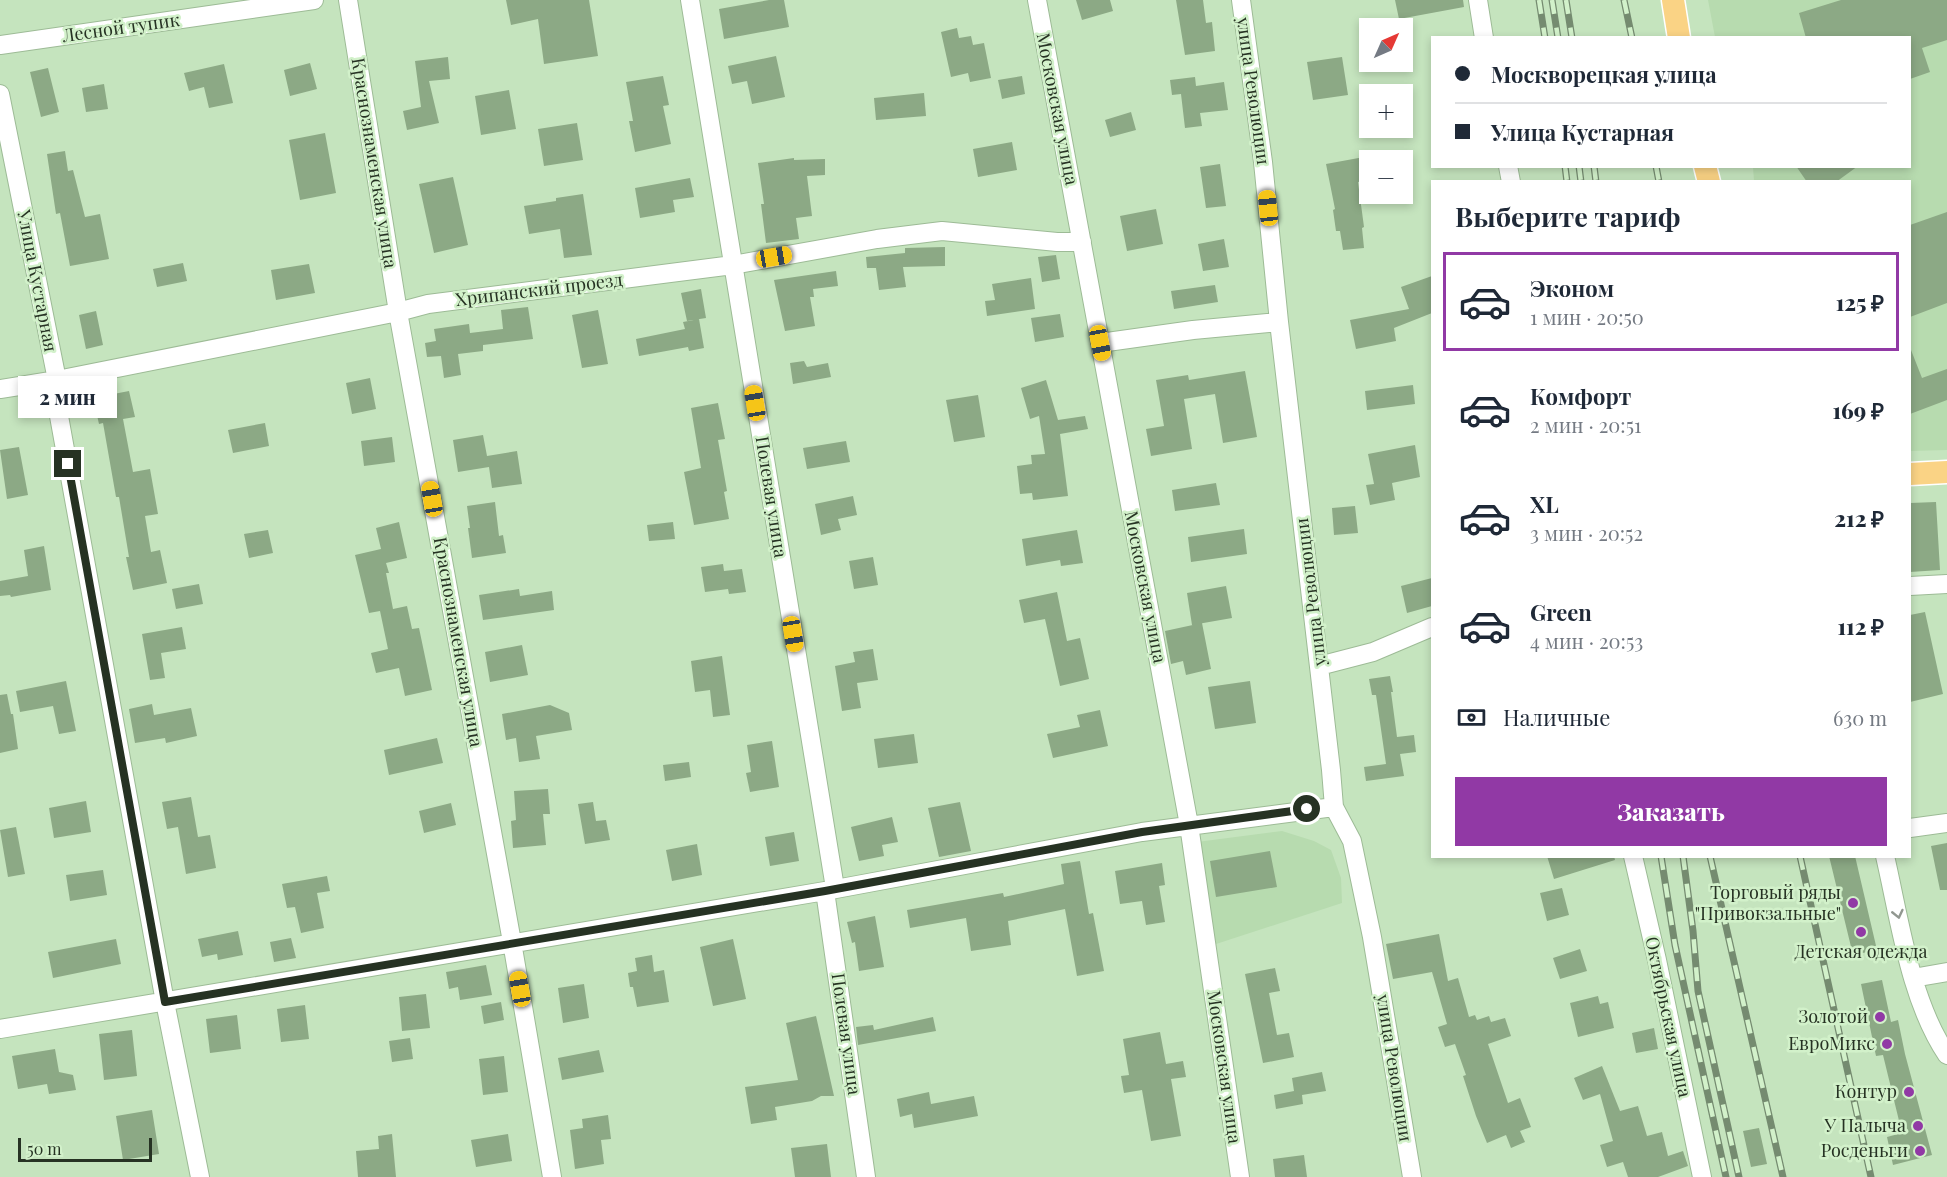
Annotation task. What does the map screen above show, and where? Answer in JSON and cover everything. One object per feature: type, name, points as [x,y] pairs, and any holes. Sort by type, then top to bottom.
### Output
[{"type":"main road","points":[[1673,0],[1679,36]]},
{"type":"main road","points":[[1911,474],[1947,472]]},
{"type":"street","name":"Лесной тупик","points":[[0,45],[314,0]]},
{"type":"street","name":"Краснознаменская улица","points":[[348,0],[398,312],[512,942],[552,1177]]},
{"type":"street","name":"Полевая улица","points":[[690,0],[830,889],[866,1177]]},
{"type":"street","name":"Московская улица","points":[[1037,0],[1189,825],[1240,1177]]},
{"type":"street","name":"улица Революции","points":[[1241,0],[1263,162],[1334,807],[1352,841],[1368,916],[1412,1177]]},
{"type":"street","points":[[1478,0],[1484,36]]},
{"type":"street","name":"Улица Кустарная","points":[[0,94],[57,380],[55,394],[165,1002],[200,1177]]},
{"type":"street","name":"Хрипанский проезд","points":[[0,389],[57,380],[398,312],[428,304],[733,265],[877,239],[942,231],[1057,242],[1082,242]]},
{"type":"street","points":[[1100,343],[1193,330],[1279,322]]},
{"type":"street","points":[[1911,586],[1947,584]]},
{"type":"street","points":[[1319,666],[1373,652],[1431,627]]},
{"type":"street","points":[[0,1029],[830,889],[1142,832],[1334,807]]},
{"type":"street","points":[[1911,828],[1947,823]]},
{"type":"street","name":"Октябрьская улица","points":[[1633,858],[1702,1177]]},
{"type":"street","points":[[1885,858],[1913,978],[1936,1038],[1947,1055]]},
{"type":"street","points":[[1913,978],[1947,972]]},
{"type":"shaded area","points":[[1708,0],[1947,0],[1947,450],[1911,451],[1911,180],[1754,180],[1753,168],[1911,168],[1911,36],[1715,36]]},
{"type":"shaded area","points":[[1282,831],[1314,841],[1331,850],[1341,878],[1342,903],[1213,945],[1197,842]]},
{"type":"building","points":[[506,0],[589,0],[598,56],[544,64],[538,19],[511,25]]},
{"type":"building","points":[[769,0],[784,0],[789,27],[724,39],[719,9]]},
{"type":"building","points":[[1076,0],[1110,0],[1113,11],[1082,20]]},
{"type":"building","points":[[1176,0],[1203,0],[1206,23],[1212,22],[1215,51],[1185,55]]},
{"type":"building","points":[[1395,0],[1463,0],[1464,7],[1399,18]]},
{"type":"building","points":[[1841,0],[1947,0],[1947,40],[1922,48],[1930,72],[1911,79],[1911,36],[1805,36],[1799,13]]},
{"type":"building","points":[[957,28],[959,38],[971,36],[973,45],[984,43],[991,78],[970,82],[968,73],[951,77],[941,32]]},
{"type":"building","points":[[776,56],[785,97],[752,104],[747,81],[732,84],[728,66]]},
{"type":"building","points":[[448,57],[450,79],[429,81],[439,123],[407,130],[403,111],[421,107],[415,61]]},
{"type":"building","points":[[1342,57],[1348,95],[1313,100],[1307,62]]},
{"type":"building","points":[[310,63],[317,89],[290,96],[284,70]]},
{"type":"building","points":[[224,64],[233,103],[209,108],[204,87],[189,91],[184,73]]},
{"type":"building","points":[[48,68],[59,112],[41,117],[30,72]]},
{"type":"building","points":[[663,76],[669,105],[663,106],[671,144],[635,152],[629,121],[633,121],[626,82]]},
{"type":"building","points":[[1022,76],[1025,94],[1002,99],[998,80]]},
{"type":"building","points":[[1195,77],[1196,86],[1224,82],[1228,110],[1200,113],[1202,126],[1185,128],[1181,94],[1172,95],[1170,80]]},
{"type":"building","points":[[104,84],[108,109],[86,112],[82,88]]},
{"type":"building","points":[[509,90],[516,129],[481,135],[475,96]]},
{"type":"building","points":[[924,93],[926,116],[876,120],[874,98]]},
{"type":"building","points":[[1131,112],[1136,130],[1110,137],[1105,120]]},
{"type":"building","points":[[577,123],[583,160],[544,166],[538,129]]},
{"type":"building","points":[[325,133],[336,193],[300,200],[289,140]]},
{"type":"building","points":[[1012,142],[1017,170],[978,177],[973,149]]},
{"type":"building","points":[[65,151],[68,171],[73,170],[85,217],[100,214],[109,259],[70,266],[60,213],[56,214],[47,154]]},
{"type":"building","points":[[794,158],[794,160],[825,159],[825,175],[807,176],[812,216],[796,218],[799,239],[766,243],[761,204],[764,204],[758,163]]},
{"type":"building","points":[[1359,158],[1359,204],[1361,204],[1364,227],[1362,228],[1364,248],[1343,250],[1340,231],[1336,231],[1333,210],[1335,209],[1326,164]]},
{"type":"building","points":[[1220,164],[1226,206],[1206,208],[1200,167]]},
{"type":"building","points":[[1797,168],[1855,168],[1839,180],[1806,180]]},
{"type":"building","points":[[453,177],[468,245],[434,253],[419,184]]},
{"type":"building","points":[[690,178],[694,197],[673,200],[675,212],[640,218],[635,188]]},
{"type":"building","points":[[583,194],[592,255],[564,258],[560,229],[529,234],[524,206]]},
{"type":"building","points":[[1156,209],[1163,244],[1127,251],[1120,216]]},
{"type":"building","points":[[1947,212],[1947,303],[1911,317],[1911,225]]},
{"type":"building","points":[[1224,239],[1229,267],[1203,271],[1198,244]]},
{"type":"building","points":[[945,247],[945,266],[903,267],[906,287],[879,290],[876,268],[867,268],[866,257],[905,253],[905,248]]},
{"type":"building","points":[[1056,255],[1060,279],[1042,282],[1038,257]]},
{"type":"building","points":[[183,263],[187,281],[157,287],[153,269]]},
{"type":"building","points":[[309,264],[315,293],[276,300],[271,270]]},
{"type":"building","points":[[836,271],[838,286],[813,289],[814,297],[810,297],[815,326],[785,331],[774,280]]},
{"type":"building","points":[[1431,276],[1431,313],[1394,328],[1396,341],[1356,349],[1350,320],[1409,309],[1401,287]]},
{"type":"building","points":[[1031,278],[1035,309],[987,316],[985,301],[995,300],[992,284]]},
{"type":"building","points":[[1215,285],[1218,302],[1174,309],[1171,291]]},
{"type":"building","points":[[701,289],[706,318],[687,321],[681,293]]},
{"type":"building","points":[[528,307],[533,339],[483,345],[483,351],[458,354],[461,375],[444,378],[441,356],[427,357],[425,343],[436,341],[434,329],[469,324],[470,333],[503,329],[501,310]]},
{"type":"building","points":[[598,310],[608,364],[582,368],[572,315]]},
{"type":"building","points":[[96,311],[103,345],[86,349],[79,315]]},
{"type":"building","points":[[1060,314],[1064,337],[1035,342],[1031,318]]},
{"type":"building","points":[[699,319],[704,348],[689,351],[688,347],[639,356],[636,339],[685,329],[683,322]]},
{"type":"building","points":[[1911,350],[1922,378],[1947,369],[1947,400],[1911,414]]},
{"type":"building","points":[[804,361],[807,367],[828,363],[831,377],[793,384],[790,363]]},
{"type":"building","points":[[1245,371],[1257,437],[1223,443],[1215,394],[1184,399],[1192,449],[1151,456],[1146,429],[1164,426],[1156,380],[1188,375],[1189,380]]},
{"type":"building","points":[[370,378],[376,409],[352,414],[346,383]]},
{"type":"building","points":[[1046,380],[1058,420],[1085,416],[1088,429],[1060,434],[1068,496],[1033,500],[1032,493],[1020,494],[1017,466],[1032,464],[1031,455],[1045,454],[1039,416],[1030,419],[1021,388]]},
{"type":"building","points":[[1413,385],[1415,404],[1367,410],[1365,391]]},
{"type":"building","points":[[129,391],[135,417],[123,419],[133,472],[150,469],[158,514],[145,516],[151,552],[160,550],[167,583],[133,590],[126,557],[129,557],[119,497],[116,497],[103,423],[99,424],[93,398]]},
{"type":"building","points":[[978,395],[985,437],[954,442],[946,400]]},
{"type":"building","points":[[718,403],[725,439],[718,440],[727,491],[724,492],[729,519],[694,525],[684,472],[701,468],[691,408]]},
{"type":"building","points":[[265,423],[269,446],[233,453],[228,430]]},
{"type":"building","points":[[483,435],[487,456],[517,451],[522,484],[492,488],[489,467],[458,472],[453,440]]},
{"type":"building","points":[[392,437],[395,462],[364,466],[361,441]]},
{"type":"building","points":[[846,441],[850,462],[807,469],[803,448]]},
{"type":"building","points":[[1415,445],[1420,477],[1392,483],[1395,500],[1370,505],[1366,485],[1374,484],[1368,454]]},
{"type":"building","points":[[19,447],[28,495],[7,499],[0,450]]},
{"type":"building","points":[[1216,483],[1220,505],[1175,511],[1172,490]]},
{"type":"building","points":[[853,496],[857,515],[838,519],[841,530],[821,535],[815,504]]},
{"type":"building","points":[[495,502],[499,536],[503,535],[506,553],[472,558],[467,506]]},
{"type":"building","points":[[1936,502],[1940,570],[1911,572],[1911,503]]},
{"type":"building","points":[[1355,506],[1358,533],[1334,535],[1332,508]]},
{"type":"building","points":[[399,522],[407,558],[386,563],[393,609],[407,606],[412,629],[419,628],[432,690],[405,696],[399,668],[376,673],[371,653],[388,649],[380,611],[369,613],[355,555],[381,549],[376,528]]},
{"type":"building","points":[[673,522],[675,539],[649,541],[647,525]]},
{"type":"building","points":[[1244,529],[1247,554],[1191,562],[1188,537]]},
{"type":"building","points":[[268,530],[273,553],[249,558],[244,534]]},
{"type":"building","points":[[1077,530],[1083,563],[1061,566],[1060,560],[1026,566],[1022,539]]},
{"type":"building","points":[[44,546],[51,590],[11,597],[10,595],[0,596],[0,581],[28,576],[24,550]]},
{"type":"building","points":[[873,557],[878,585],[854,589],[849,561]]},
{"type":"building","points":[[723,564],[724,571],[742,569],[746,592],[729,594],[728,589],[705,592],[701,567]]},
{"type":"building","points":[[1431,578],[1431,606],[1407,613],[1401,586]]},
{"type":"building","points":[[199,584],[203,604],[176,609],[172,589]]},
{"type":"building","points":[[1226,586],[1232,618],[1192,625],[1187,593]]},
{"type":"building","points":[[519,589],[520,596],[552,591],[554,610],[483,620],[479,595]]},
{"type":"building","points":[[1057,592],[1067,641],[1080,638],[1089,679],[1060,686],[1045,619],[1024,623],[1019,600]]},
{"type":"building","points":[[1925,612],[1943,694],[1911,702],[1911,615]]},
{"type":"building","points":[[1202,623],[1211,669],[1186,675],[1183,661],[1171,664],[1165,631]]},
{"type":"building","points":[[182,627],[186,649],[161,653],[165,678],[150,680],[142,634]]},
{"type":"building","points":[[522,645],[528,675],[490,682],[485,652]]},
{"type":"building","points":[[873,649],[878,680],[857,683],[861,708],[842,711],[835,666],[855,662],[853,652]]},
{"type":"building","points":[[722,656],[730,715],[713,717],[710,690],[695,692],[691,661]]},
{"type":"building","points":[[1390,676],[1397,737],[1414,735],[1416,752],[1400,754],[1404,776],[1366,781],[1364,767],[1386,764],[1376,695],[1372,695],[1369,679]]},
{"type":"building","points":[[66,681],[76,731],[59,734],[53,706],[20,712],[16,691]]},
{"type":"building","points":[[1250,681],[1256,723],[1215,729],[1208,687]]},
{"type":"building","points":[[7,694],[11,714],[13,714],[18,749],[0,753],[0,695]]},
{"type":"building","points":[[152,704],[154,715],[191,708],[197,736],[166,743],[165,738],[135,743],[129,709]]},
{"type":"building","points":[[550,705],[569,713],[572,730],[536,736],[540,759],[519,762],[516,738],[506,740],[502,714]]},
{"type":"building","points":[[1100,710],[1108,746],[1053,758],[1047,734],[1080,727],[1077,715]]},
{"type":"building","points":[[914,734],[918,763],[878,768],[874,739]]},
{"type":"building","points":[[437,738],[443,763],[389,775],[384,750]]},
{"type":"building","points":[[772,741],[779,787],[750,792],[746,773],[751,772],[747,745]]},
{"type":"building","points":[[689,762],[691,777],[665,781],[663,765]]},
{"type":"building","points":[[548,789],[550,814],[543,814],[546,845],[513,848],[511,821],[516,820],[514,791]]},
{"type":"building","points":[[191,797],[198,837],[210,835],[216,868],[186,874],[178,827],[167,829],[162,802]]},
{"type":"building","points":[[86,801],[91,832],[54,838],[49,808]]},
{"type":"building","points":[[593,802],[596,821],[606,820],[610,840],[585,844],[578,804]]},
{"type":"building","points":[[960,802],[971,851],[939,857],[928,808]]},
{"type":"building","points":[[451,803],[456,825],[424,833],[419,811]]},
{"type":"building","points":[[892,817],[898,842],[882,845],[884,856],[859,861],[851,827]]},
{"type":"building","points":[[16,827],[25,874],[8,877],[0,830]]},
{"type":"building","points":[[794,832],[799,861],[770,866],[765,837]]},
{"type":"building","points":[[1947,843],[1947,890],[1940,890],[1931,846]]},
{"type":"building","points":[[697,844],[702,875],[672,881],[666,850]]},
{"type":"building","points":[[1270,851],[1277,887],[1216,897],[1210,861]]},
{"type":"building","points":[[1548,858],[1614,858],[1615,860],[1554,879]]},
{"type":"building","name":"Торговый ряды \"Привокзальные\"","points":[[1829,858],[1855,858],[1877,950],[1853,955]]},
{"type":"building","points":[[1080,861],[1089,914],[1093,913],[1104,971],[1077,976],[1065,909],[1008,921],[1011,945],[971,951],[966,918],[910,928],[907,910],[1003,893],[1004,897],[1064,884],[1061,864]]},
{"type":"building","points":[[1162,863],[1165,885],[1159,886],[1165,922],[1146,925],[1142,901],[1120,904],[1115,871]]},
{"type":"building","points":[[103,870],[107,895],[70,901],[66,875]]},
{"type":"building","points":[[327,876],[330,891],[317,893],[324,928],[301,933],[295,907],[287,908],[282,884]]},
{"type":"building","points":[[1562,888],[1569,915],[1547,921],[1540,893]]},
{"type":"building","points":[[875,916],[884,967],[859,971],[855,942],[852,943],[847,922]]},
{"type":"building","points":[[238,931],[243,955],[218,960],[217,954],[202,957],[198,939]]},
{"type":"building","points":[[1439,934],[1448,981],[1458,978],[1469,1017],[1475,1015],[1477,1020],[1489,1016],[1491,1022],[1505,1018],[1511,1036],[1488,1044],[1508,1103],[1520,1098],[1531,1127],[1520,1131],[1525,1142],[1511,1148],[1506,1135],[1487,1143],[1463,1076],[1466,1075],[1455,1044],[1445,1047],[1438,1027],[1447,1024],[1432,972],[1393,979],[1386,944]]},
{"type":"building","points":[[291,938],[296,958],[274,962],[270,942]]},
{"type":"building","points":[[116,939],[121,964],[53,978],[48,952]]},
{"type":"building","points":[[733,939],[746,999],[713,1006],[700,947]]},
{"type":"building","points":[[1580,949],[1587,971],[1560,979],[1553,958]]},
{"type":"building","points":[[652,955],[654,972],[664,970],[669,1002],[637,1007],[628,973],[637,971],[635,958]]},
{"type":"building","points":[[486,965],[492,995],[460,1000],[458,987],[449,989],[446,972]]},
{"type":"building","points":[[1275,968],[1280,991],[1269,993],[1277,1035],[1289,1033],[1294,1057],[1263,1063],[1245,974]]},
{"type":"building","points":[[1882,980],[1891,1022],[1898,1020],[1932,1155],[1893,1165],[1887,1137],[1902,1133],[1883,1055],[1876,1056],[1861,984]]},
{"type":"building","points":[[584,984],[589,1018],[563,1023],[558,988]]},
{"type":"building","points":[[426,994],[430,1028],[402,1031],[399,997]]},
{"type":"building","points":[[1598,996],[1600,1004],[1608,1002],[1614,1028],[1578,1037],[1570,1003]]},
{"type":"building","points":[[501,1002],[504,1020],[484,1024],[481,1006]]},
{"type":"building","points":[[305,1005],[309,1039],[281,1042],[277,1009]]},
{"type":"building","points":[[237,1015],[241,1049],[210,1053],[206,1019]]},
{"type":"building","points":[[816,1016],[834,1096],[821,1096],[812,1101],[775,1107],[777,1120],[751,1124],[745,1087],[798,1080],[786,1023]]},
{"type":"building","points":[[933,1017],[936,1031],[858,1045],[856,1027],[873,1025],[874,1030]]},
{"type":"building","points":[[1654,1028],[1658,1049],[1636,1053],[1632,1033]]},
{"type":"building","points":[[132,1030],[137,1076],[104,1080],[99,1034]]},
{"type":"building","points":[[1160,1032],[1166,1064],[1183,1061],[1186,1077],[1171,1079],[1181,1136],[1151,1141],[1142,1090],[1124,1093],[1121,1076],[1129,1075],[1123,1039]]},
{"type":"building","points":[[410,1038],[413,1059],[392,1062],[389,1041]]},
{"type":"building","points":[[55,1049],[59,1072],[73,1075],[76,1090],[49,1094],[47,1084],[18,1089],[12,1056]]},
{"type":"building","points":[[599,1050],[604,1072],[562,1080],[558,1058]]},
{"type":"building","points":[[504,1056],[508,1092],[483,1095],[479,1059]]},
{"type":"building","points":[[1602,1066],[1620,1111],[1638,1106],[1647,1136],[1662,1132],[1668,1156],[1683,1151],[1688,1166],[1658,1177],[1628,1177],[1623,1162],[1607,1167],[1600,1145],[1613,1141],[1600,1094],[1583,1100],[1574,1078]]},
{"type":"building","points":[[1322,1072],[1326,1091],[1302,1095],[1303,1104],[1276,1109],[1274,1095],[1294,1091],[1292,1078]]},
{"type":"building","points":[[929,1092],[931,1104],[974,1096],[978,1116],[914,1128],[912,1114],[900,1117],[897,1099]]},
{"type":"building","points":[[152,1110],[159,1154],[123,1160],[116,1116]]},
{"type":"building","points":[[608,1115],[611,1139],[601,1140],[604,1164],[575,1169],[570,1130],[583,1128],[582,1119]]},
{"type":"building","points":[[1759,1128],[1767,1164],[1751,1167],[1743,1131]]},
{"type":"building","points":[[392,1134],[396,1177],[358,1177],[356,1151],[379,1149],[378,1136]]},
{"type":"building","points":[[508,1134],[512,1161],[476,1167],[471,1140]]},
{"type":"building","points":[[827,1144],[831,1177],[795,1177],[791,1148]]},
{"type":"building","points":[[1304,1155],[1307,1177],[1275,1177],[1273,1159]]},
{"type":"railway","points":[[1539,0],[1545,36]]},
{"type":"railway","points":[[1552,0],[1558,36]]},
{"type":"railway","points":[[1566,0],[1572,36]]},
{"type":"railway","points":[[1624,0],[1632,36]]},
{"type":"railway","points":[[1565,168],[1567,180]]},
{"type":"railway","points":[[1579,168],[1581,180]]},
{"type":"railway","points":[[1594,168],[1596,180]]},
{"type":"railway","points":[[1656,168],[1659,180]]},
{"type":"railway","points":[[1661,858],[1675,945],[1726,1177]]},
{"type":"railway","points":[[1683,858],[1698,991],[1739,1177]]},
{"type":"railway","points":[[1710,858],[1783,1177]]},
{"type":"railway","points":[[1800,858],[1871,1177]]},
{"type":"place","name":"Торговый ряды \"Привокзальные\"","points":[[1853,903]]},
{"type":"place","name":"Детская одежда","points":[[1861,932]]},
{"type":"place","name":"Золотой","points":[[1880,1017]]},
{"type":"place","name":"ЕвроМикс","points":[[1887,1044]]},
{"type":"place","name":"Контур","points":[[1909,1092]]},
{"type":"place","name":"У Палыча","points":[[1918,1126]]},
{"type":"place","name":"Росденьги","points":[[1920,1151]]},
{"type":"route","points":[[68,464],[165,1002],[825,891],[1142,832],[1307,809]]}]
